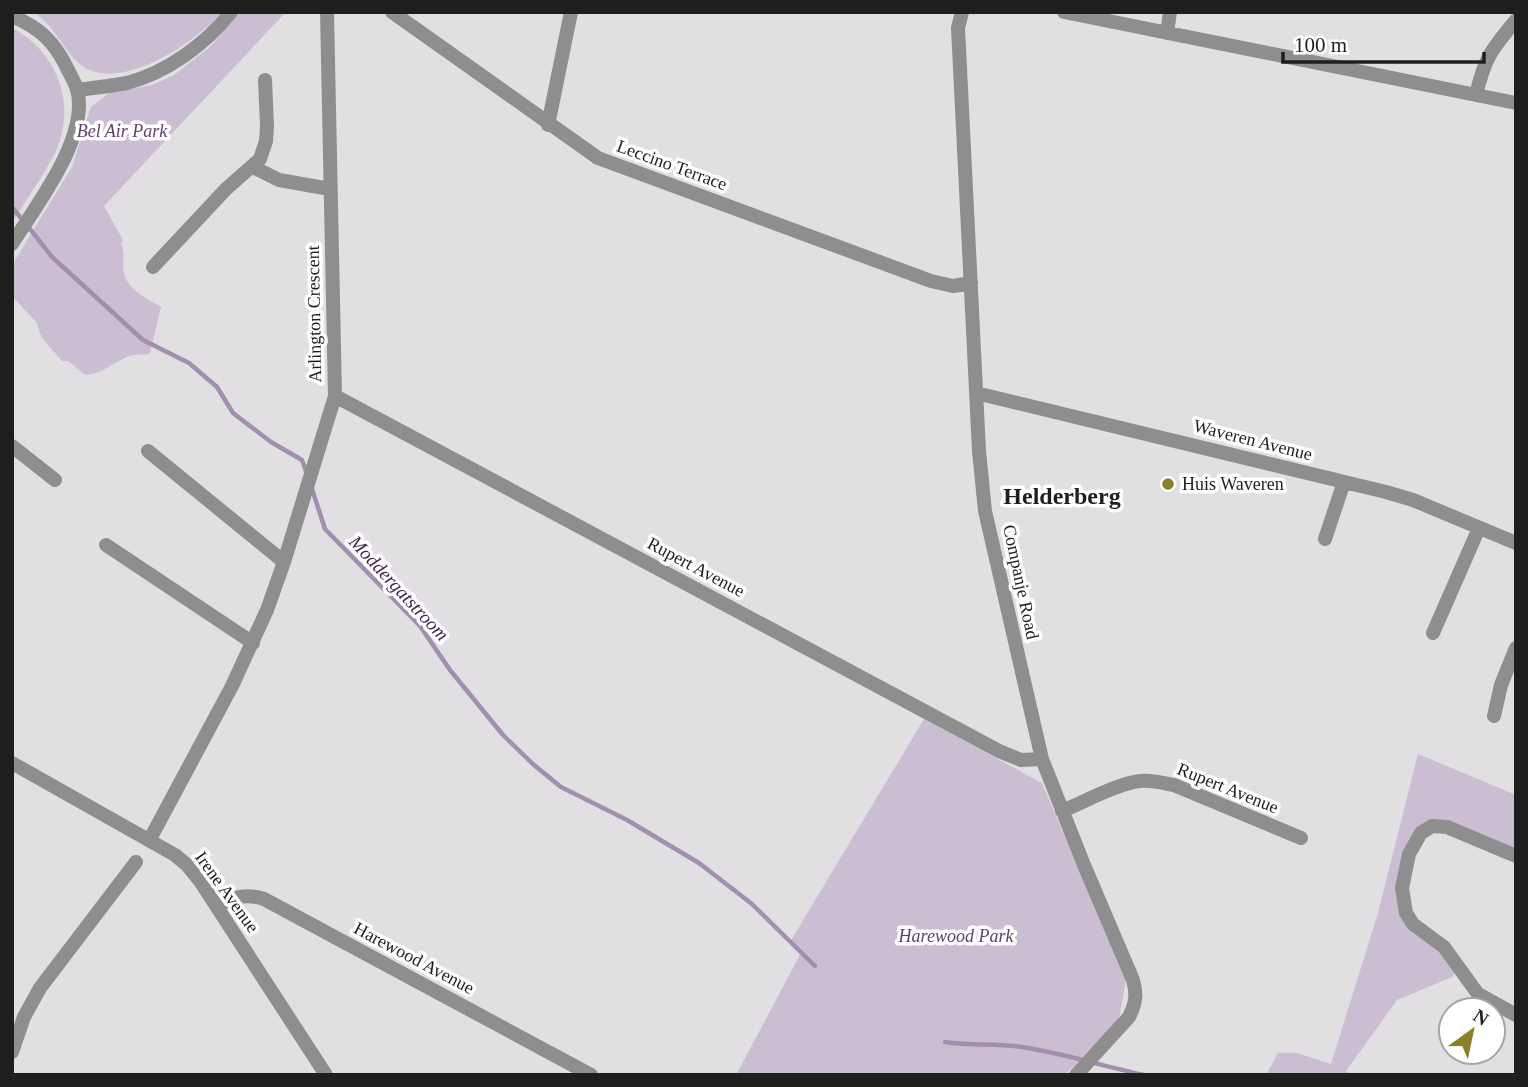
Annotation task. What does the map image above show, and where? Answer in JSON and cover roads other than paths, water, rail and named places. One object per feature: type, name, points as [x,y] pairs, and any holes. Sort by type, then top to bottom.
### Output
[{"type":"street","points":[[78,90],[127,83],[159,70],[195,48],[231,12]]},
{"type":"street","name":"Arlington Crescent","points":[[150,839],[253,643],[284,562],[335,396],[327,12]]},
{"type":"street","name":"Leccino Terrace","points":[[392,12],[598,158],[931,281],[953,286],[971,283]]},
{"type":"street","points":[[548,125],[571,12]]},
{"type":"street","name":"Companje Road","points":[[962,12],[958,28],[981,485],[985,511],[1042,759],[1133,979],[1136,993],[1135,1006],[1129,1017],[1076,1075]]},
{"type":"street","points":[[1064,12],[1516,103]]},
{"type":"street","points":[[1167,33],[1170,12]]},
{"type":"street","points":[[12,244],[72,144],[78,90],[60,51],[38,29],[18,16]]},
{"type":"street","points":[[1476,95],[1490,51],[1516,20]]},
{"type":"street","points":[[153,267],[226,189],[260,159],[266,141],[265,80]]},
{"type":"street","points":[[253,167],[279,180],[330,189]]},
{"type":"street","name":"Waveren Avenue","points":[[976,393],[1413,500],[1516,543]]},
{"type":"street","name":"Rupert Avenue","points":[[335,396],[999,751],[1021,760],[1042,759]]},
{"type":"street","points":[[12,446],[55,480]]},
{"type":"street","points":[[148,451],[284,562]]},
{"type":"street","points":[[1325,539],[1344,482]]},
{"type":"street","points":[[1433,633],[1479,528]]},
{"type":"street","points":[[106,545],[253,643]]},
{"type":"street","points":[[1494,716],[1504,678],[1516,648]]},
{"type":"street","name":"Irene Avenue","points":[[12,763],[150,839],[187,864],[326,1075]]},
{"type":"street","name":"Rupert Avenue","points":[[1062,811],[1127,784],[1158,782],[1174,785],[1301,838]]},
{"type":"street","points":[[1516,856],[1447,827],[1432,826],[1421,833],[1409,854],[1402,888],[1406,913],[1413,924],[1444,947],[1478,994],[1516,1015]]},
{"type":"street","points":[[12,1052],[24,1017],[40,988],[136,862]]},
{"type":"street","name":"Harewood Avenue","points":[[217,906],[240,895],[264,899],[591,1075]]},
{"type":"waterway","name":"Moddergatstroom","points":[[12,207],[20,217]]},
{"type":"waterway","name":"Moddergatstroom","points":[[30,229],[52,257],[143,340],[189,363],[217,387],[233,413],[271,442],[302,460],[307,474]]},
{"type":"waterway","name":"Moddergatstroom","points":[[312,489],[325,529],[420,626],[450,670],[503,735],[534,765],[561,787],[627,820],[699,863],[752,904],[815,966]]},
{"type":"waterway","points":[[945,1042],[1037,1050],[1144,1075]]},
{"type":"place","name":"Huis Waveren","points":[[1168,484]]},
{"type":"district","name":"Helderberg","points":[[1062,496]]},
{"type":"park label","name":"Bel Air Park","points":[[122,131]]},
{"type":"park label","name":"Harewood Park","points":[[956,936]]}]
